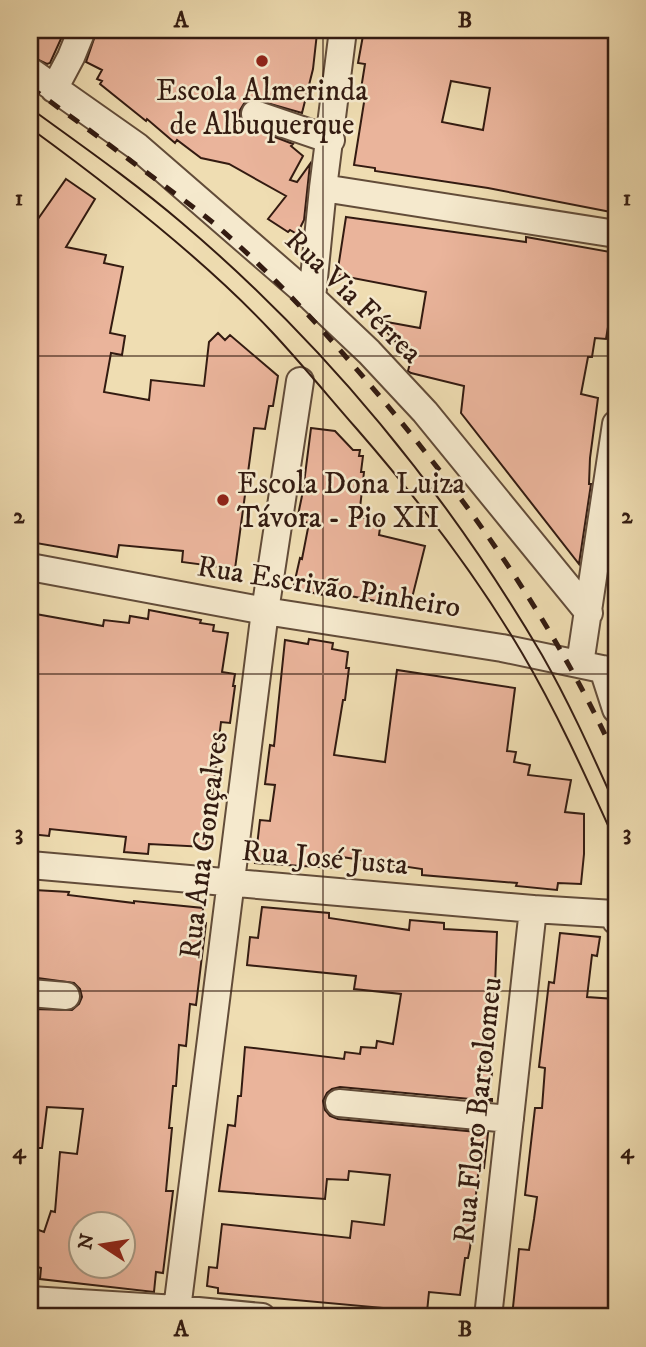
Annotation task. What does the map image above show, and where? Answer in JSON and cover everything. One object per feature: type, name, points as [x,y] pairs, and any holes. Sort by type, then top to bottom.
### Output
[{"type":"street","points":[[54,89],[82,30]]},
{"type":"street","points":[[312,298],[323,188],[344,30]]},
{"type":"street","name":"Rua Via Férrea","points":[[30,71],[138,147],[312,298],[369,352],[425,412],[589,613]]},
{"type":"street","points":[[255,114],[331,140]]},
{"type":"street","points":[[323,188],[616,234]]},
{"type":"street","name":"Rua Ana Gonçalves","points":[[176,1313],[265,611],[300,381]]},
{"type":"street","points":[[616,424],[589,613],[600,668],[616,709]]},
{"type":"street","name":"Rua Escrivão Pinheiro","points":[[30,567],[265,611],[502,648],[600,668]]},
{"type":"street","name":"Rua José Justa","points":[[30,865],[615,917]]},
{"type":"street","name":"Rua Floro Bartolomeu","points":[[488,1317],[533,909]]},
{"type":"street","points":[[30,993],[66,996]]},
{"type":"street","points":[[339,1103],[510,1119]]},
{"type":"street","points":[[30,1300],[176,1313],[262,1317]]},
{"type":"building","points":[[30,30],[65,30],[50,63],[30,56]]},
{"type":"building","points":[[97,30],[143,30],[151,34],[153,30],[304,30],[317,33],[313,69],[302,113],[253,99],[245,102],[240,110],[244,125],[293,144],[291,146],[303,156],[290,180],[297,182],[310,164],[304,220],[297,234],[290,230],[288,232],[268,219],[286,196],[229,164],[201,158],[177,140],[175,143],[100,84],[102,81],[97,79],[102,70],[86,62]]},
{"type":"building","points":[[364,30],[616,30],[616,213],[488,188],[375,171],[375,168],[354,165],[366,90],[361,89],[365,64],[358,63]],"holes":[[[451,81],[490,88],[483,130],[442,122]]]},
{"type":"building","points":[[66,179],[95,199],[66,247],[106,255],[104,263],[123,267],[110,333],[125,336],[122,355],[111,353],[104,392],[149,400],[151,380],[204,386],[209,342],[218,333],[225,340],[230,335],[278,376],[273,406],[269,406],[265,429],[254,428],[235,569],[182,562],[183,551],[119,545],[117,557],[30,542],[30,214],[38,219]]},
{"type":"building","points":[[346,217],[526,242],[526,237],[616,253],[616,280],[606,339],[595,338],[592,357],[588,357],[581,394],[598,398],[590,458],[591,484],[579,564],[461,413],[464,386],[408,371],[411,359],[376,320],[420,328],[426,292],[337,275]]},
{"type":"building","points":[[311,428],[335,431],[353,450],[360,450],[359,456],[363,456],[361,472],[364,472],[359,517],[381,521],[379,535],[425,546],[410,606],[387,600],[386,603],[330,592],[329,596],[293,589],[309,523],[297,520]]},
{"type":"building","points":[[149,610],[201,620],[200,623],[214,625],[213,631],[228,633],[222,672],[235,674],[235,686],[230,723],[221,722],[206,847],[149,844],[148,854],[124,852],[126,837],[50,829],[49,836],[30,834],[30,613],[103,626],[104,620],[129,623],[130,616],[148,619]]},
{"type":"building","points":[[309,639],[333,643],[332,649],[348,652],[345,700],[334,755],[385,762],[397,670],[515,688],[507,751],[516,752],[514,762],[530,765],[528,775],[571,780],[565,812],[584,814],[581,884],[558,883],[557,890],[516,886],[517,883],[422,875],[422,869],[335,856],[334,868],[255,863],[260,820],[270,821],[275,785],[265,784],[270,745],[274,746],[285,640],[308,644]]},
{"type":"building","points":[[34,890],[69,892],[68,895],[134,903],[203,908],[202,922],[206,923],[196,1005],[190,1004],[186,1046],[179,1045],[176,1086],[173,1086],[166,1191],[173,1191],[163,1273],[156,1272],[154,1292],[40,1279],[41,1268],[30,1265],[30,1242],[32,1243],[36,1229],[44,1232],[51,1211],[55,1212],[60,1152],[77,1154],[83,1109],[47,1107],[42,1148],[30,1148],[30,1009],[72,1010],[82,997],[80,989],[74,983],[30,977],[30,895],[34,895]]},
{"type":"building","points":[[262,907],[329,913],[329,918],[409,930],[410,920],[444,923],[444,929],[497,932],[494,1013],[489,1012],[484,1072],[492,1073],[488,1099],[492,1101],[340,1087],[327,1093],[323,1101],[330,1116],[338,1119],[488,1133],[484,1168],[479,1167],[470,1248],[468,1258],[465,1258],[460,1295],[429,1292],[427,1312],[218,1293],[218,1288],[207,1286],[209,1267],[217,1268],[222,1224],[350,1238],[352,1221],[384,1225],[390,1175],[349,1171],[348,1180],[327,1179],[325,1199],[219,1191],[228,1125],[235,1126],[238,1096],[241,1096],[245,1047],[344,1059],[345,1052],[360,1054],[361,1047],[376,1048],[377,1041],[393,1044],[401,994],[354,989],[356,976],[247,965],[250,937],[258,938]]},
{"type":"building","points":[[560,933],[600,937],[597,956],[592,955],[587,997],[615,999],[612,1020],[616,1020],[616,1317],[512,1317],[519,1249],[529,1250],[537,1197],[525,1195],[535,1108],[542,1108],[545,1068],[539,1067],[549,982],[554,983]]},
{"type":"tram line","points":[[30,108],[145,193],[235,270],[334,370],[380,424],[466,536],[542,655],[581,730],[616,807]]},
{"type":"tram line","points":[[30,128],[156,225],[217,278],[272,332],[379,454],[465,565],[504,623],[560,723],[616,843]]},
{"type":"railway","points":[[30,87],[217,226],[275,281],[348,359],[437,467],[504,560],[564,657],[616,758]]},
{"type":"place","name":"Escola Almerinda de Albuquerque","points":[[262,61]]},
{"type":"place","name":"Escola Dona Luiza Távora - Pio XII","points":[[223,500]]}]
